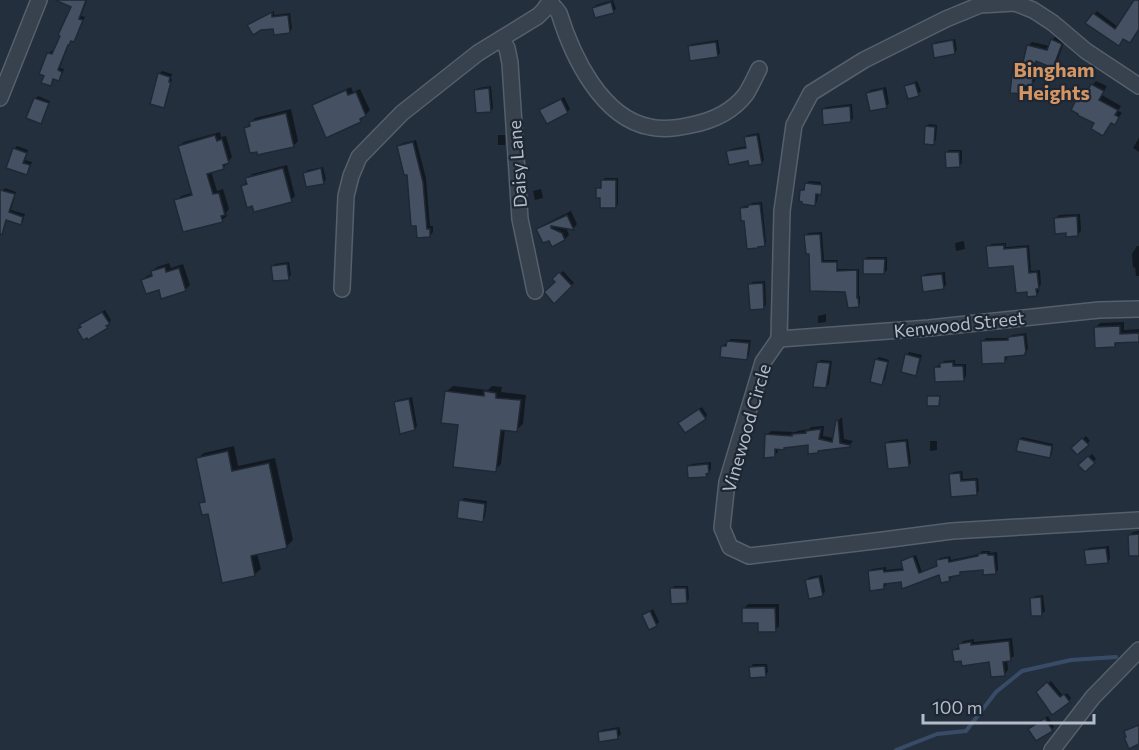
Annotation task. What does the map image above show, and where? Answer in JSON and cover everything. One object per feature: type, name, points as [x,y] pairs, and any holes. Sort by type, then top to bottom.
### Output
[{"type":"street","points":[[0,98],[39,0]]},
{"type":"street","points":[[779,339],[782,211],[794,125],[812,93],[864,60],[946,19],[980,5],[1014,1],[1053,23],[1086,51],[1139,86]]},
{"type":"street","points":[[342,289],[346,196],[359,157],[402,113],[478,53],[538,16],[550,2],[559,13],[575,55],[592,83],[612,107],[641,125],[659,128],[682,127],[719,116],[741,100],[759,69]]},
{"type":"street","name":"Daisy Lane","points":[[501,39],[507,48],[510,63],[520,219],[535,291]]},
{"type":"street","name":"Kenwood Street","points":[[779,339],[929,328],[1099,310],[1139,309]]},
{"type":"street","name":"Vinewood Circle","points":[[779,339],[763,362],[727,482],[722,528],[730,547],[749,556],[952,531],[1139,520]]},
{"type":"street","points":[[1052,750],[1093,697],[1139,650]]},
{"type":"building","points":[[55,0],[86,0],[79,19],[83,20],[74,42],[71,41],[68,45],[58,70],[62,72],[59,81],[53,79],[51,86],[41,83],[44,76],[39,74],[47,53],[52,54],[71,7]]},
{"type":"building","points":[[1134,0],[1139,0],[1139,29],[1130,43],[1123,39],[1119,46],[1085,23],[1093,13],[1115,29]]},
{"type":"building","points":[[611,2],[614,13],[595,18],[592,8]]},
{"type":"building","points":[[272,12],[272,17],[288,15],[290,33],[274,35],[273,29],[261,30],[253,35],[247,25]]},
{"type":"building","points":[[1051,39],[1062,44],[1053,68],[1036,61],[1032,86],[1024,86],[1024,94],[1010,93],[1013,65],[1022,66],[1027,45],[1047,50]]},
{"type":"building","points":[[953,40],[955,54],[934,58],[932,44]]},
{"type":"building","points":[[716,42],[718,57],[690,61],[688,46]]},
{"type":"building","points":[[158,73],[170,77],[169,82],[171,82],[164,108],[150,104]]},
{"type":"building","points":[[915,83],[919,96],[908,99],[904,86]]},
{"type":"building","points":[[1091,84],[1104,91],[1099,100],[1118,110],[1115,115],[1119,117],[1115,125],[1111,123],[1103,136],[1091,129],[1094,123],[1071,110],[1078,96],[1084,99]]},
{"type":"building","points":[[489,88],[491,112],[476,113],[474,90]]},
{"type":"building","points":[[883,89],[887,108],[870,111],[866,93]]},
{"type":"building","points":[[346,90],[348,95],[356,92],[366,116],[360,119],[361,122],[326,138],[312,105]]},
{"type":"building","points":[[34,98],[49,103],[41,124],[26,118]]},
{"type":"building","points":[[561,99],[568,113],[547,124],[539,110]]},
{"type":"building","points":[[850,106],[851,122],[823,125],[822,109]]},
{"type":"building","points":[[286,113],[294,147],[257,155],[257,152],[250,153],[244,128],[250,126],[249,122]]},
{"type":"building","points":[[925,126],[935,127],[934,145],[924,144]]},
{"type":"building","points":[[215,135],[217,141],[222,139],[229,163],[223,165],[224,169],[207,174],[213,194],[219,193],[225,215],[221,216],[223,222],[183,232],[174,200],[192,195],[178,146]]},
{"type":"building","points":[[757,135],[762,164],[749,166],[748,161],[729,165],[726,151],[746,148],[744,137]]},
{"type":"building","points":[[413,142],[423,182],[427,229],[430,229],[430,237],[417,238],[416,226],[411,226],[407,175],[404,175],[397,146]]},
{"type":"building","points":[[13,148],[27,153],[23,163],[30,165],[27,175],[6,168]]},
{"type":"building","points":[[945,152],[959,152],[960,167],[946,168]]},
{"type":"building","points":[[283,168],[292,202],[254,212],[252,206],[247,208],[241,186],[247,184],[245,178]]},
{"type":"building","points":[[321,168],[324,184],[306,187],[303,173]]},
{"type":"building","points":[[601,180],[616,180],[616,208],[600,208],[600,198],[596,198],[596,188],[601,188]]},
{"type":"building","points":[[805,183],[822,185],[821,195],[816,194],[815,206],[802,204],[799,201],[800,190],[804,190]]},
{"type":"building","points":[[0,190],[15,194],[9,212],[23,217],[21,225],[6,220],[2,235],[0,234]]},
{"type":"building","points":[[760,204],[765,246],[747,249],[740,208]]},
{"type":"building","points":[[567,215],[574,230],[551,226],[562,233],[565,240],[552,247],[549,241],[543,243],[536,229]]},
{"type":"building","points":[[1077,216],[1078,236],[1066,237],[1066,233],[1055,234],[1054,218]]},
{"type":"building","points":[[820,234],[822,262],[837,262],[837,271],[857,270],[859,307],[848,308],[845,292],[810,291],[809,254],[806,254],[804,235]]},
{"type":"building","points":[[1004,245],[1004,249],[1027,247],[1029,273],[1037,272],[1039,289],[1036,289],[1037,296],[1027,297],[1027,292],[1016,293],[1013,266],[988,268],[986,246]]},
{"type":"building","points":[[863,259],[885,259],[884,274],[863,274]]},
{"type":"building","points":[[287,264],[289,280],[273,281],[271,266]]},
{"type":"building","points":[[165,267],[166,272],[179,268],[186,291],[161,299],[159,290],[146,294],[141,280],[152,276],[151,271]]},
{"type":"building","points":[[559,272],[572,286],[554,304],[544,292],[555,282],[552,279]]},
{"type":"building","points":[[942,274],[944,289],[923,292],[921,276]]},
{"type":"building","points":[[763,283],[764,309],[750,310],[748,284]]},
{"type":"building","points":[[102,312],[110,324],[106,326],[108,328],[88,340],[87,338],[83,340],[77,329],[81,327],[79,325]]},
{"type":"building","points":[[1120,326],[1120,334],[1139,333],[1139,342],[1115,343],[1115,347],[1095,348],[1094,327]]},
{"type":"building","points":[[1024,335],[1025,355],[1005,357],[1005,363],[982,364],[981,341],[1008,340],[1008,337]]},
{"type":"building","points":[[727,341],[749,343],[747,360],[720,357],[721,346],[726,346]]},
{"type":"building","points":[[905,354],[920,358],[916,376],[901,372]]},
{"type":"building","points":[[875,359],[888,362],[882,385],[870,382]]},
{"type":"building","points":[[817,362],[830,363],[826,388],[813,387]]},
{"type":"building","points":[[953,362],[953,366],[963,366],[964,381],[935,382],[934,367],[940,367],[940,363]]},
{"type":"building","points":[[445,391],[484,396],[484,391],[496,393],[496,398],[521,400],[517,432],[501,430],[496,472],[453,467],[458,425],[441,423]]},
{"type":"building","points":[[927,396],[940,396],[939,406],[927,406]]},
{"type":"building","points":[[409,399],[415,430],[400,434],[394,402]]},
{"type":"building","points":[[699,409],[706,419],[685,433],[678,423]]},
{"type":"building","points":[[836,420],[838,420],[840,443],[850,445],[850,447],[808,454],[808,445],[784,448],[784,450],[775,449],[775,457],[764,458],[765,434],[792,436],[792,434],[821,429],[819,439],[832,442]]},
{"type":"building","points":[[1082,438],[1089,445],[1077,455],[1071,448]]},
{"type":"building","points":[[1019,439],[1052,446],[1050,458],[1016,451]]},
{"type":"building","points":[[906,441],[909,467],[888,469],[885,443]]},
{"type":"building","points":[[228,451],[232,471],[269,463],[287,548],[251,556],[255,576],[222,583],[208,514],[202,515],[199,503],[205,502],[196,458]]},
{"type":"building","points":[[1088,456],[1095,463],[1085,472],[1078,465]]},
{"type":"building","points":[[708,464],[707,477],[688,478],[687,466]]},
{"type":"building","points":[[960,473],[961,481],[976,480],[977,495],[951,497],[949,474]]},
{"type":"building","points":[[459,500],[485,504],[483,522],[457,518]]},
{"type":"building","points":[[1139,534],[1139,556],[1129,556],[1128,535]]},
{"type":"building","points":[[1106,548],[1108,563],[1086,565],[1084,550]]},
{"type":"building","points":[[987,553],[994,555],[996,574],[983,575],[983,570],[960,572],[960,575],[949,577],[950,581],[941,583],[939,575],[902,589],[901,582],[884,584],[884,589],[870,591],[868,571],[903,570],[901,561],[913,556],[919,573],[937,566],[936,560],[948,558],[949,562]]},
{"type":"building","points":[[819,577],[823,596],[809,599],[805,580]]},
{"type":"building","points":[[670,588],[686,588],[687,603],[671,604]]},
{"type":"building","points":[[1041,597],[1042,616],[1031,616],[1030,598]]},
{"type":"building","points":[[742,608],[775,608],[776,632],[758,632],[758,623],[742,623]]},
{"type":"building","points":[[650,611],[657,626],[649,630],[642,615]]},
{"type":"building","points":[[1009,641],[1011,661],[1003,662],[1005,676],[991,677],[989,662],[962,666],[961,661],[954,662],[952,650],[959,649],[958,644]]},
{"type":"building","points":[[765,666],[766,677],[750,678],[749,667]]},
{"type":"building","points":[[1047,682],[1060,697],[1064,694],[1070,702],[1052,715],[1036,692]]},
{"type":"building","points":[[1045,718],[1053,731],[1036,741],[1028,729]]},
{"type":"building","points":[[1139,725],[1139,744],[1129,749],[1124,731]]},
{"type":"building","points":[[617,729],[618,739],[599,742],[598,732]]},
{"type":"waterway","points":[[896,750],[937,734],[966,731],[996,692],[1022,671],[1071,660],[1116,657]]},
{"type":"district","name":"Bingham Heights","points":[[1054,80]]}]
